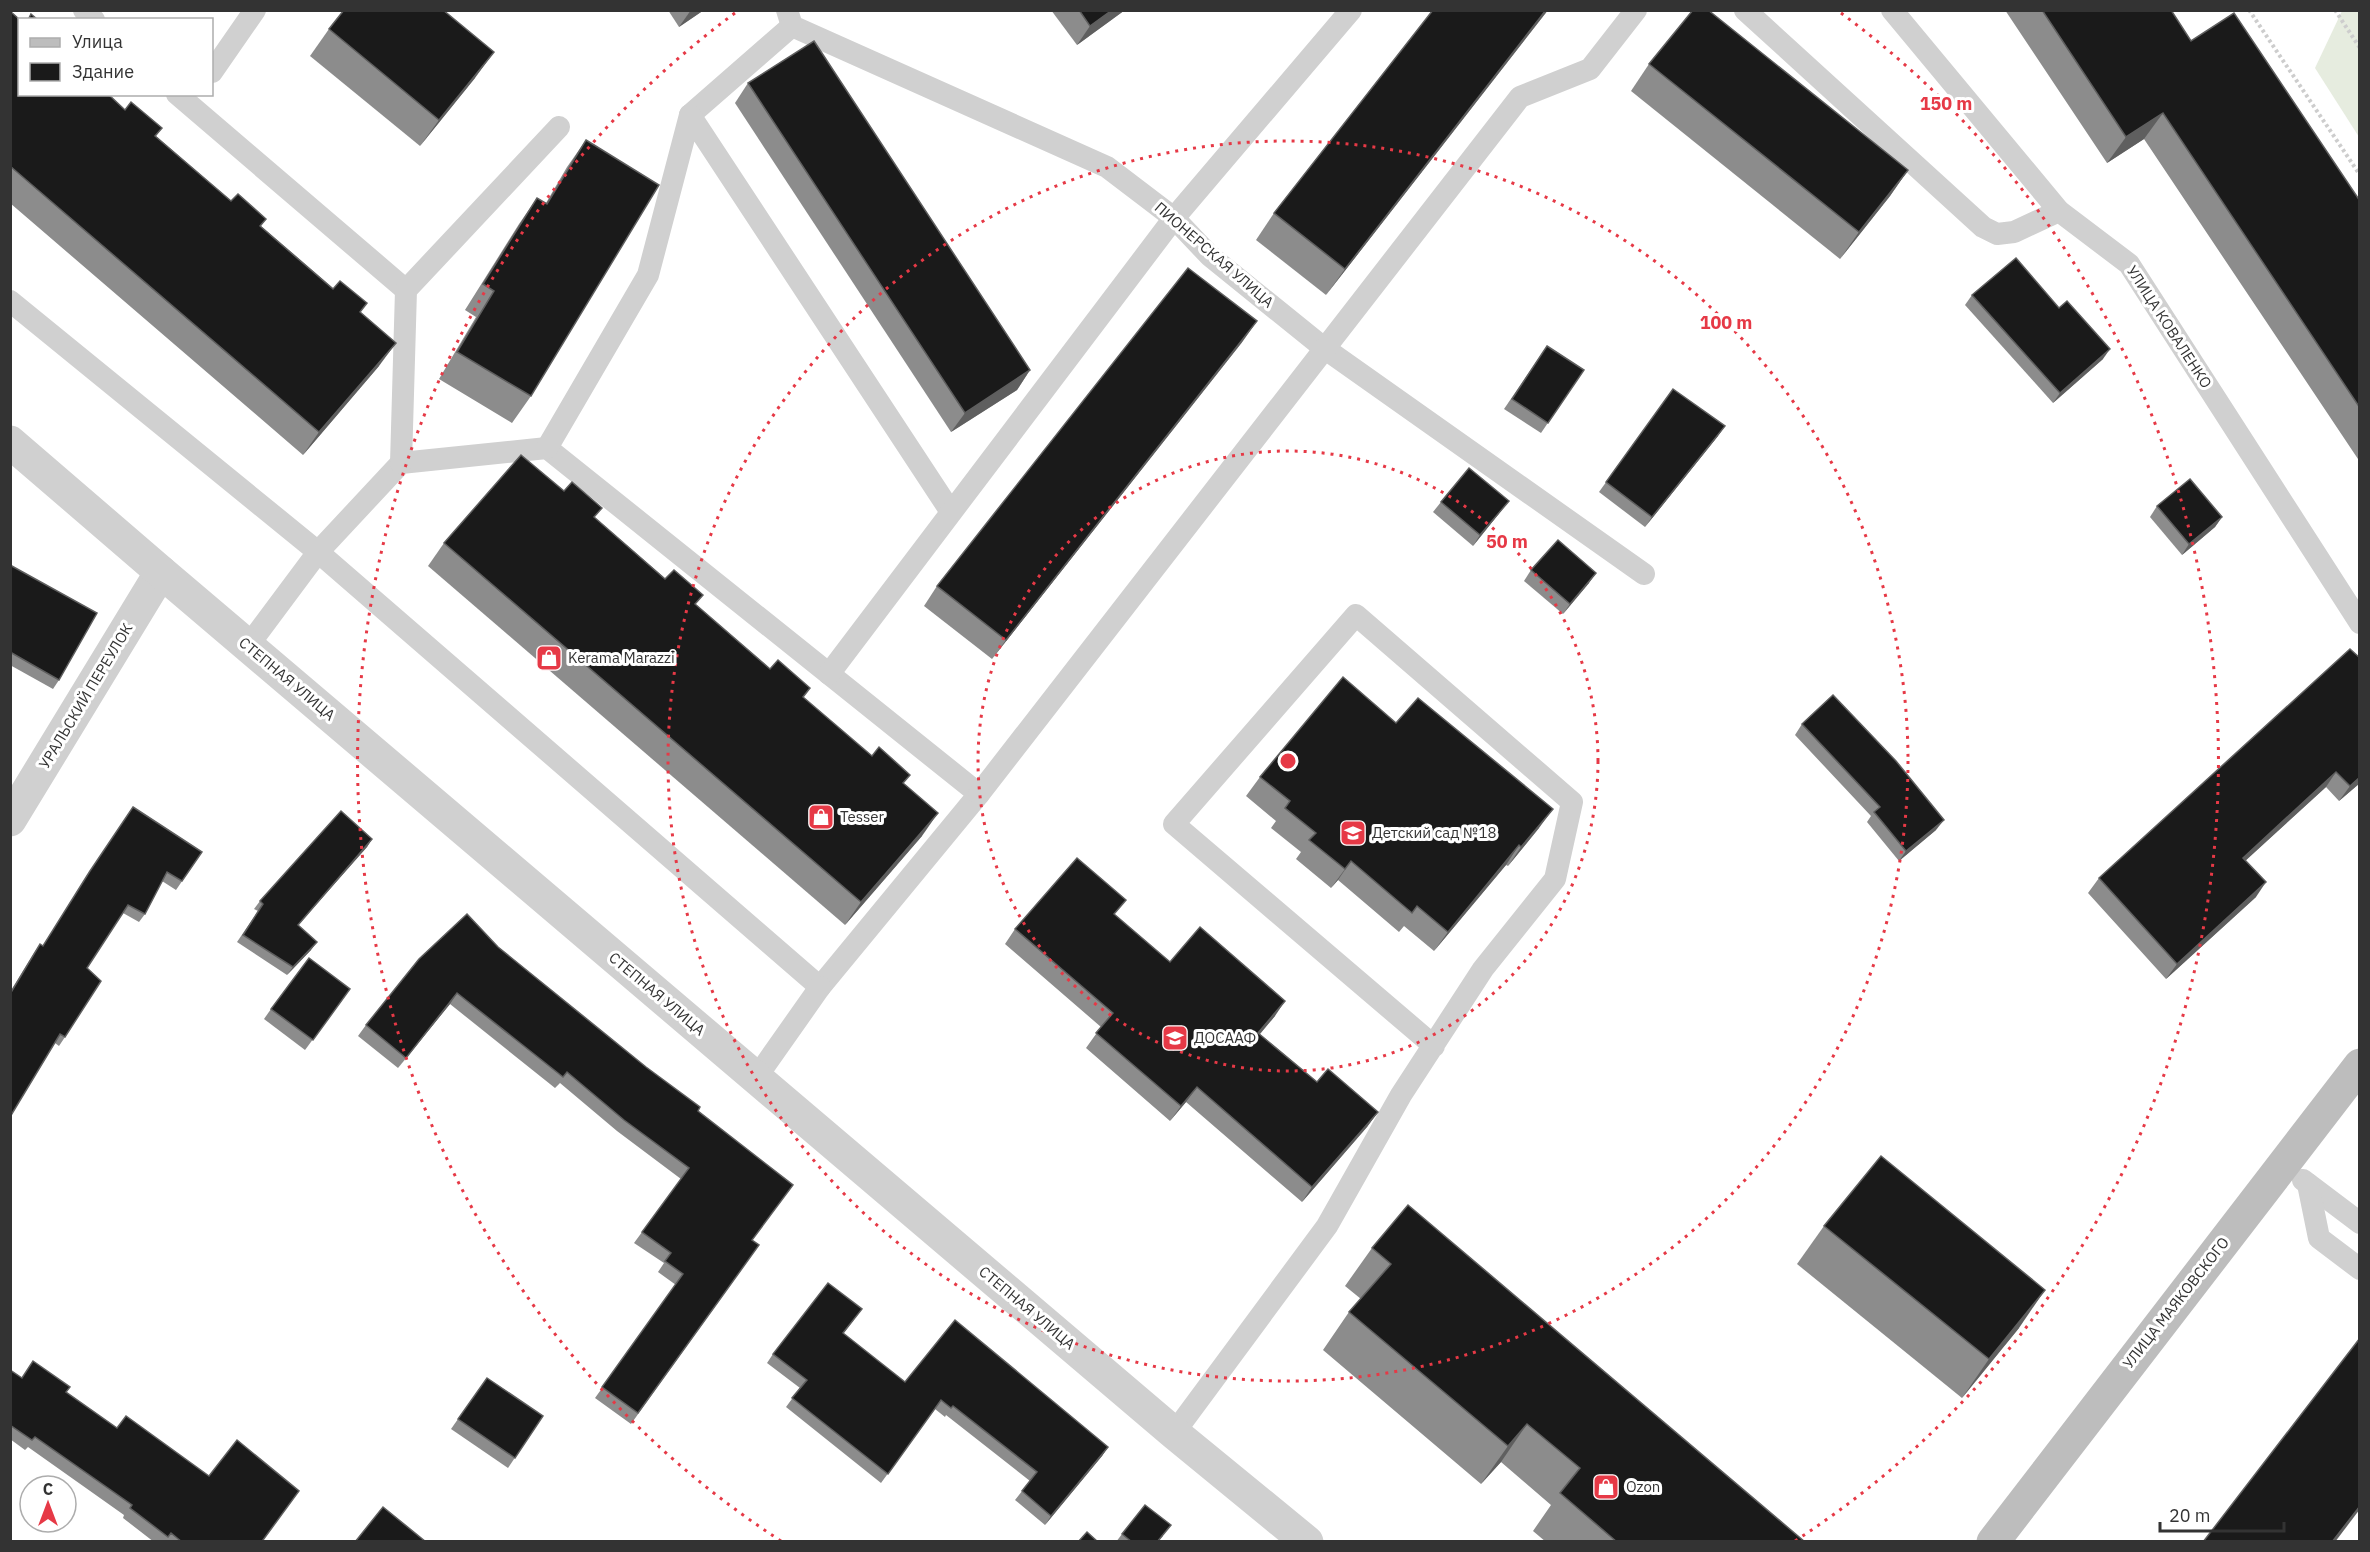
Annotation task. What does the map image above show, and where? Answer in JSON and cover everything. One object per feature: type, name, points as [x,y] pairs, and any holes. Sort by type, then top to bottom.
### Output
[{"type":"main road","name":"УЛИЦА МАЯКОВСКОГО","points":[[1993,1542],[2295,1175],[2360,1065]]},
{"type":"street","name":"СТЕПНАЯ УЛИЦА","points":[[10,442],[1174,1433],[1307,1542]]},
{"type":"street","name":"УРАЛЬСКИЙ ПЕРЕУЛОК","points":[[10,820],[161,572]]},
{"type":"lane","points":[[213,71],[255,10]]},
{"type":"lane","points":[[829,674],[1174,218],[1351,10]]},
{"type":"lane","points":[[756,1078],[820,987],[979,794],[1520,97],[1590,69],[1636,10]]},
{"type":"lane","points":[[1745,10],[1983,228],[1997,234],[2013,232],[2059,211]]},
{"type":"lane","name":"УЛИЦА КОВАЛЕНКО","points":[[1892,10],[2059,211],[2128,264],[2360,623]]},
{"type":"lane","points":[[547,448],[648,275],[690,115],[789,18]]},
{"type":"lane","name":"ПИОНЕРСКАЯ УЛИЦА","points":[[789,18],[1107,167],[1174,218],[1210,256],[1324,348],[1644,574]]},
{"type":"lane","points":[[187,98],[406,290]]},
{"type":"lane","points":[[690,115],[951,512]]},
{"type":"lane","points":[[401,463],[406,290],[559,127]]},
{"type":"lane","points":[[10,301],[318,552],[820,987]]},
{"type":"lane","points":[[248,646],[318,552],[401,463],[547,448],[979,794]]},
{"type":"lane","points":[[1174,1433],[1327,1226],[1401,1095],[1434,1046],[1483,969],[1555,879],[1572,802],[1356,615],[1174,824],[1434,1046]]},
{"type":"lane","points":[[2295,1175],[2360,1224]]},
{"type":"lane","points":[[2295,1175],[2319,1238],[2360,1269]]},
{"type":"path","points":[[2249,10],[2360,175]]},
{"type":"path","points":[[2335,10],[2360,48]]},
{"type":"shaded area","points":[[2342,11],[2359,11],[2359,137],[2315,68]]},
{"type":"building","points":[[344,10],[443,10],[494,52],[439,120],[329,29]]},
{"type":"building","points":[[1079,10],[1112,10],[1090,26]]},
{"type":"building","points":[[1433,10],[1546,10],[1345,269],[1274,213]]},
{"type":"building","points":[[1693,10],[1708,10],[1908,170],[1859,232],[1649,64]]},
{"type":"building","points":[[2042,10],[2171,10],[2191,41],[2234,13],[2360,201],[2360,408],[2163,113],[2126,137]]},
{"type":"building","points":[[10,11],[18,18],[18,96],[110,96],[125,110],[131,102],[162,128],[155,136],[231,201],[238,194],[266,219],[260,226],[333,289],[340,281],[367,303],[360,312],[396,343],[319,432],[10,166]]},
{"type":"building","points":[[814,41],[1030,370],[965,413],[748,83]]},
{"type":"building","points":[[586,140],[659,185],[531,396],[457,352],[494,291],[483,284],[537,198],[547,204]]},
{"type":"building","points":[[2016,258],[2059,308],[2067,301],[2110,349],[2060,393],[1972,295]]},
{"type":"building","points":[[1188,268],[1257,321],[1006,640],[937,586]]},
{"type":"building","points":[[1547,346],[1584,370],[1548,423],[1512,399]]},
{"type":"building","points":[[1673,389],[1725,426],[1652,517],[1606,482]]},
{"type":"building","points":[[521,455],[564,491],[572,482],[602,508],[594,517],[665,579],[674,570],[703,595],[695,604],[770,669],[778,660],[810,688],[803,697],[872,756],[879,747],[910,775],[903,783],[938,813],[861,902],[444,543]]},
{"type":"building","points":[[1469,468],[1509,501],[1480,535],[1441,502]]},
{"type":"building","points":[[2190,479],[2222,517],[2189,544],[2157,506]]},
{"type":"building","points":[[1558,540],[1596,573],[1570,604],[1531,570]]},
{"type":"building","points":[[10,565],[97,613],[59,680],[10,652]]},
{"type":"building","points":[[2350,649],[2360,658],[2360,777],[2350,786],[2336,772],[2243,858],[2266,882],[2177,964],[2099,878]]},
{"type":"building","points":[[1343,677],[1396,723],[1418,698],[1553,809],[1521,847],[1519,845],[1448,932],[1417,906],[1412,913],[1351,861],[1345,869],[1309,840],[1316,833],[1285,808],[1290,801],[1260,777]]},
{"type":"building","points":[[1833,695],[1896,761],[1944,820],[1906,851],[1874,812],[1880,807],[1802,724]]},
{"type":"building","points":[[133,807],[202,852],[182,881],[167,872],[145,914],[128,905],[87,968],[101,981],[65,1037],[60,1034],[10,1117],[10,994],[40,944],[43,946]]},
{"type":"building","points":[[341,811],[372,839],[298,925],[317,942],[293,967],[243,935],[263,904],[260,901]]},
{"type":"building","name":"ДОСААФ","points":[[1077,858],[1126,900],[1114,914],[1170,962],[1200,927],[1285,1001],[1258,1033],[1317,1082],[1328,1069],[1378,1112],[1312,1187],[1197,1087],[1181,1106],[1096,1033],[1113,1013],[1015,929]]},
{"type":"building","points":[[467,914],[498,947],[646,1067],[700,1107],[698,1111],[793,1185],[752,1240],[759,1245],[638,1413],[602,1387],[683,1274],[665,1261],[671,1253],[642,1232],[689,1168],[624,1120],[567,1072],[563,1077],[457,993],[406,1058],[366,1025],[419,959]]},
{"type":"building","points":[[309,958],[350,989],[313,1040],[271,1009]]},
{"type":"building","points":[[1881,1156],[2045,1290],[1989,1359],[1824,1226]]},
{"type":"building","points":[[1408,1205],[1805,1542],[1617,1542],[1560,1493],[1580,1468],[1527,1424],[1508,1446],[1349,1312],[1391,1264],[1372,1248]]},
{"type":"building","points":[[828,1283],[862,1309],[843,1333],[905,1382],[955,1320],[1108,1447],[1051,1516],[1022,1491],[1037,1472],[953,1406],[951,1408],[941,1400],[888,1474],[792,1398],[807,1380],[773,1354]]},
{"type":"building","points":[[2360,1338],[2360,1506],[2332,1542],[2203,1542]]},
{"type":"building","points":[[33,1361],[70,1387],[66,1392],[117,1428],[126,1416],[209,1476],[237,1440],[299,1491],[263,1540],[265,1542],[182,1542],[171,1533],[168,1537],[130,1508],[132,1505],[35,1437],[32,1440],[10,1425],[10,1370],[22,1378]]},
{"type":"building","points":[[487,1378],[543,1416],[515,1458],[458,1419]]},
{"type":"building","points":[[1145,1505],[1171,1525],[1157,1542],[1132,1542],[1122,1534]]},
{"type":"building","points":[[383,1507],[426,1542],[355,1542]]},
{"type":"building","points":[[1087,1532],[1098,1542],[1078,1542]]},
{"type":"place","name":"Kerama Marazzi","points":[[549,658]]},
{"type":"place","name":"Tesser","points":[[821,817]]},
{"type":"place","name":"Детский сад №18","points":[[1353,833]]},
{"type":"place","name":"ДОСААФ","points":[[1175,1038]]},
{"type":"place","name":"Ozon","points":[[1606,1487]]}]
